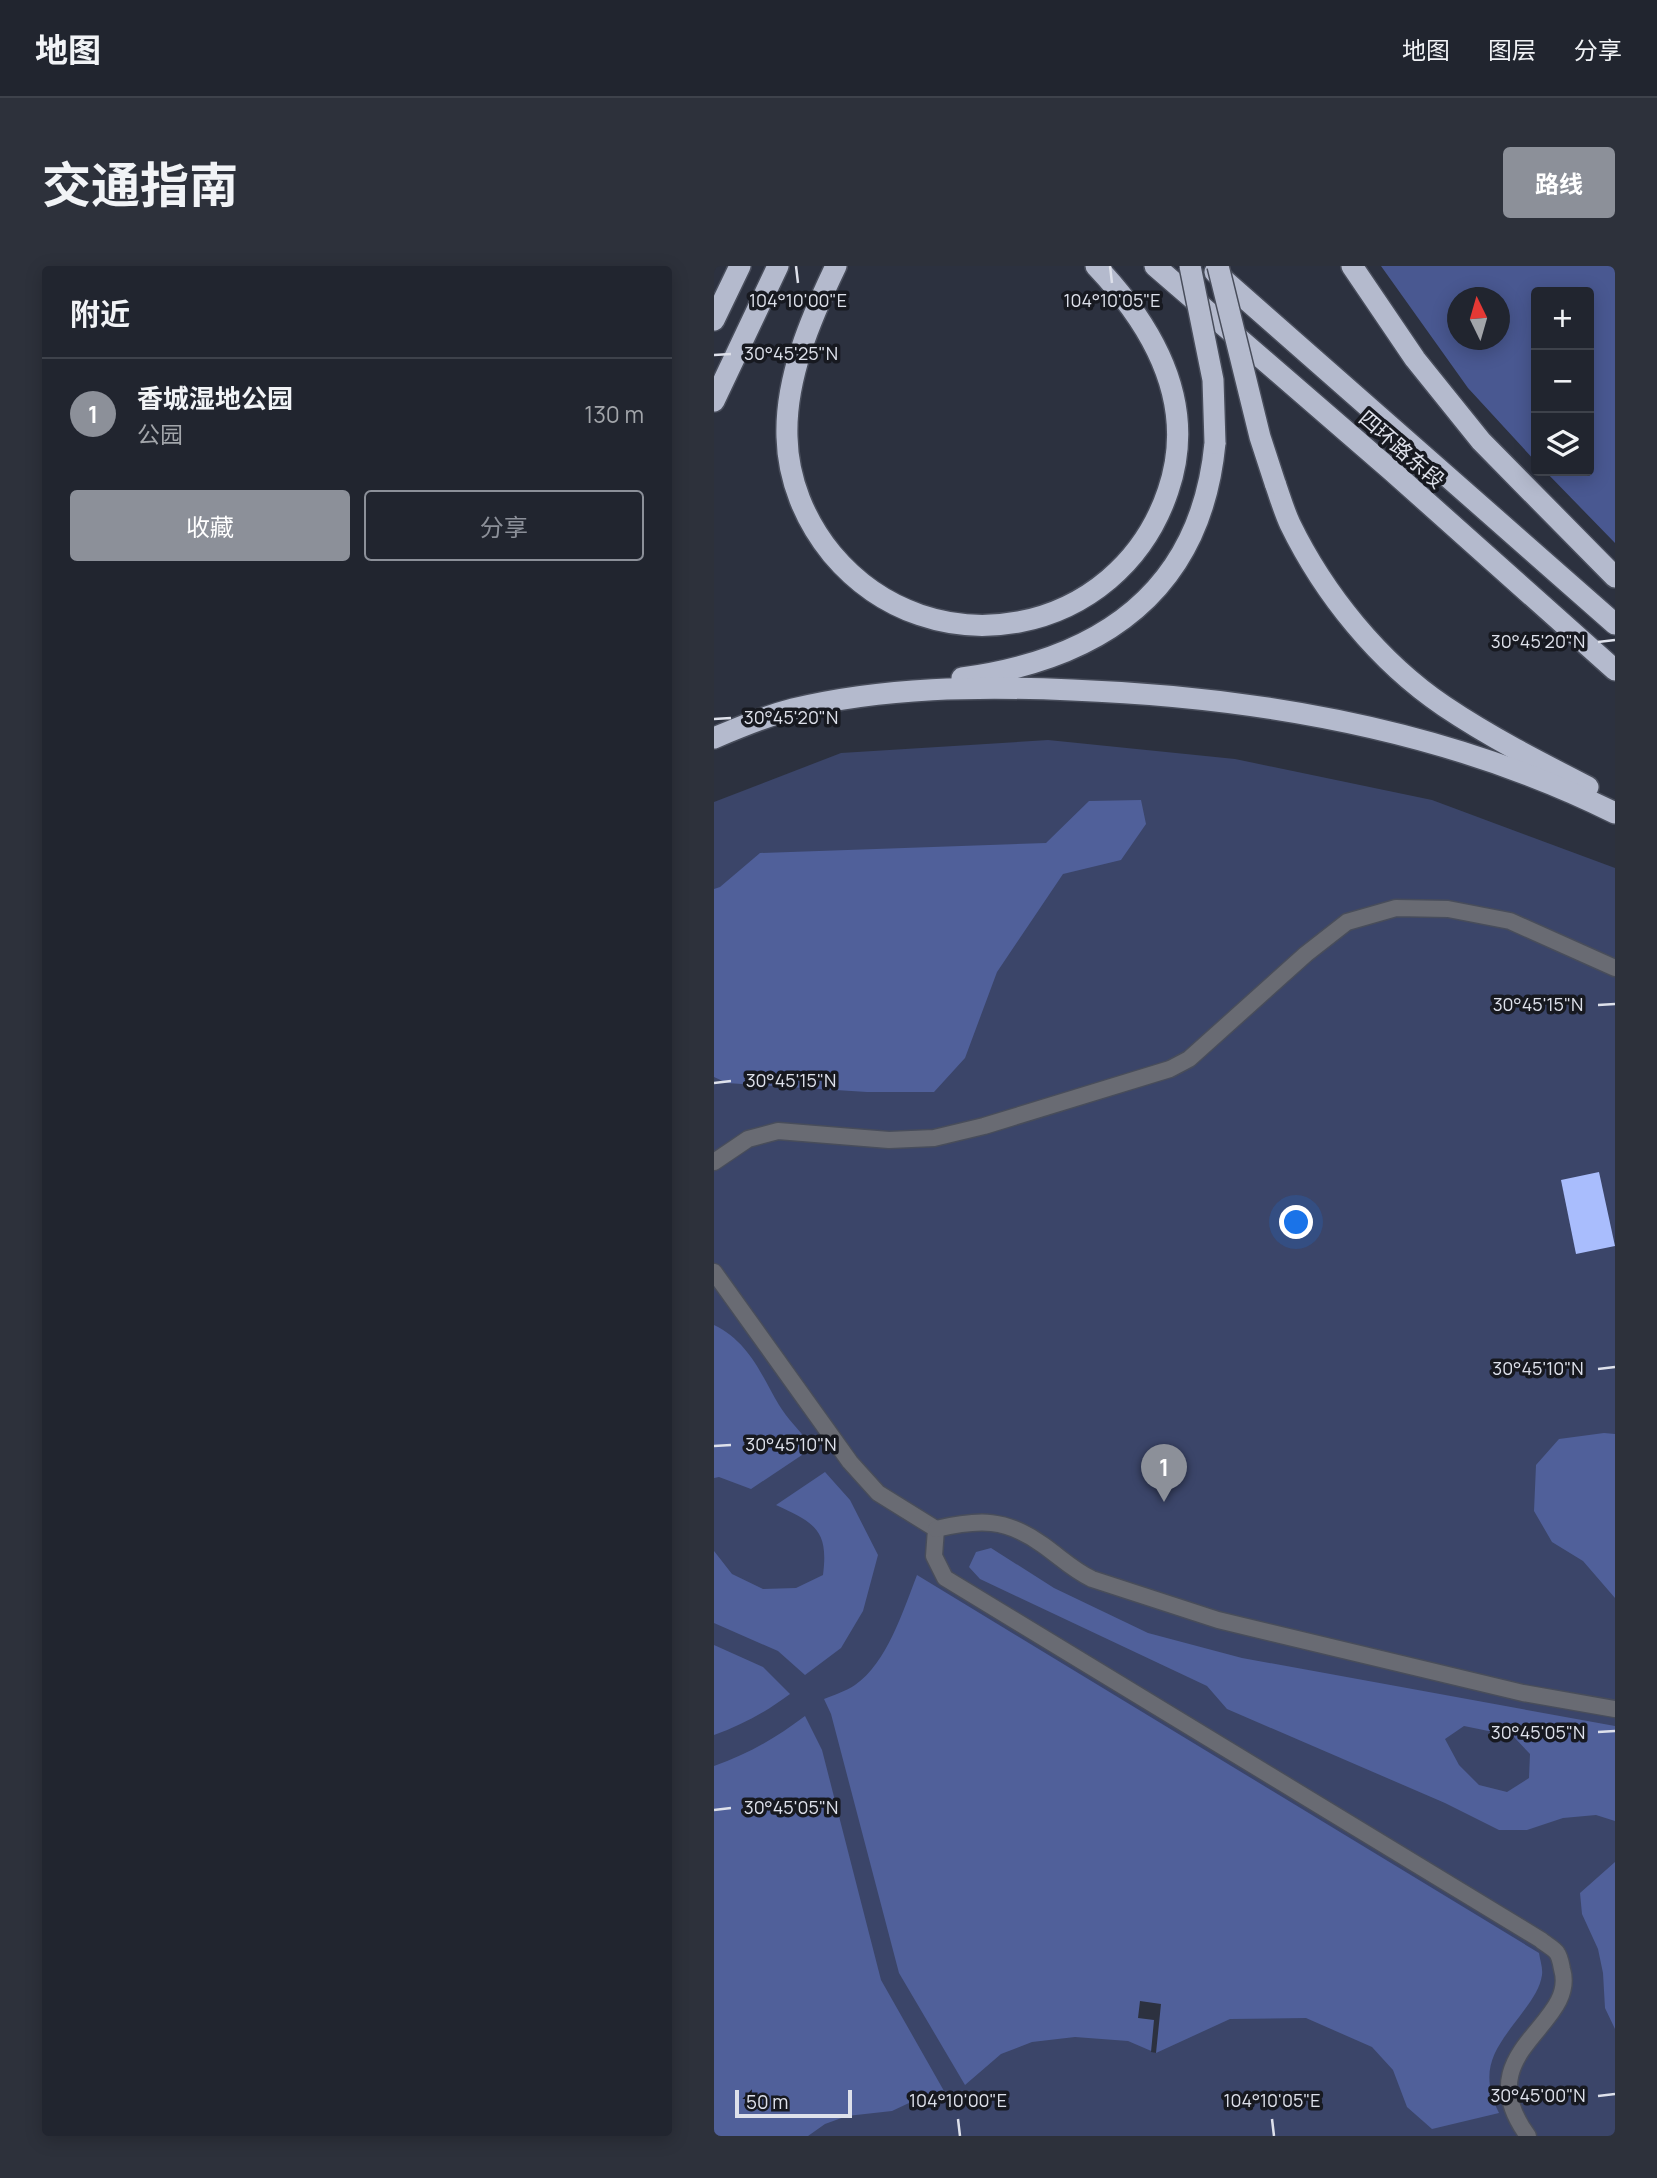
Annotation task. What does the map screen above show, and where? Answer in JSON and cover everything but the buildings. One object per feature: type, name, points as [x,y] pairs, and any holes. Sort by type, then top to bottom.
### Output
[{"type":"highway","points":[[836,266],[809,327],[789,399],[787,438],[791,472],[801,505],[818,537],[864,586],[896,605],[927,618],[991,626],[1050,613],[1079,601],[1111,579],[1145,541],[1161,511],[1172,481],[1177,457],[1178,420],[1163,364],[1151,334],[1097,266]]},
{"type":"highway","name":"四环路东段","points":[[1155,266],[1392,471],[1615,670]]},
{"type":"highway","points":[[895,692],[1022,666],[1075,649],[1110,629],[1156,590],[1194,534],[1207,498],[1215,443],[1213,380],[1190,266]]},
{"type":"highway","name":"四环路东段","points":[[1208,266],[1615,624]]},
{"type":"highway","points":[[1218,266],[1260,437],[1275,483],[1289,522],[1324,584],[1371,642],[1441,704],[1508,746],[1615,801]]},
{"type":"highway","points":[[1352,266],[1415,359],[1481,440],[1615,577]]},
{"type":"highway","points":[[714,320],[737,272]]},
{"type":"highway","points":[[714,401],[775,272]]},
{"type":"highway","points":[[714,738],[791,709],[895,692],[980,688],[1169,695],[1235,702],[1310,715],[1438,746],[1512,770],[1615,813]]},
{"type":"street","points":[[714,1162],[748,1139],[778,1131],[889,1140],[934,1138],[984,1126],[1170,1069],[1189,1059],[1306,954],[1347,922],[1396,908],[1448,909],[1510,921],[1615,968]]},
{"type":"street","points":[[714,1272],[850,1462],[878,1493],[936,1529],[963,1522],[987,1521],[1010,1526],[1045,1546],[1073,1569],[1092,1579],[1218,1620],[1523,1693],[1615,1709]]},
{"type":"street","points":[[936,1529],[934,1556],[945,1578],[1541,1940],[1557,1953],[1564,1976],[1561,1998],[1519,2053],[1510,2073],[1509,2094],[1516,2119],[1528,2136]]},
{"type":"shaded area","points":[[1381,266],[1615,266],[1615,543],[1550,476],[1594,476],[1594,287],[1531,287],[1531,457],[1468,388]]},
{"type":"shaded area","points":[[1048,740],[1235,759],[1432,800],[1615,868],[1615,2136],[714,2136],[714,802],[841,753]]},
{"type":"shaded area","points":[[1141,800],[1146,824],[1121,860],[1063,874],[997,972],[965,1058],[934,1092],[867,1092],[727,1083],[714,1077],[714,889],[720,887],[760,853],[1046,843],[1089,801]]},
{"type":"shaded area","points":[[714,1325],[736,1340],[745,1350],[782,1410],[807,1440],[802,1455],[751,1489],[719,1477],[714,1478]]},
{"type":"shaded area","points":[[1615,1434],[1615,1598],[1583,1561],[1552,1542],[1534,1511],[1536,1465],[1559,1439]]},
{"type":"shaded area","points":[[825,1472],[850,1500],[878,1555],[863,1611],[841,1648],[805,1675],[778,1651],[714,1623],[714,1551],[732,1574],[763,1589],[796,1588],[823,1575],[824,1547],[821,1537],[809,1523],[776,1505]]},
{"type":"shaded area","points":[[991,1548],[1054,1588],[1148,1633],[1242,1658],[1615,1726],[1615,1821],[1596,1815],[1563,1818],[1527,1830],[1499,1830],[1445,1803],[1227,1709],[1207,1686],[980,1579],[969,1567],[976,1552]],"holes":[[[1464,1726],[1513,1736],[1530,1754],[1529,1778],[1507,1792],[1479,1785],[1459,1765],[1445,1739]]]},
{"type":"shaded area","points":[[917,1575],[1539,1953],[1542,1972],[1538,1989],[1506,2034],[1493,2057],[1490,2069],[1492,2097],[1499,2113],[1432,2129],[1407,2107],[1393,2070],[1372,2047],[1306,2018],[1230,2019],[1156,2053],[1128,2041],[1075,2037],[1032,2042],[1001,2054],[965,2085],[899,1973],[831,1714],[824,1699],[855,1685],[876,1664],[900,1620]]},
{"type":"shaded area","points":[[714,1645],[763,1667],[790,1694],[754,1718],[714,1735]]},
{"type":"shaded area","points":[[805,1716],[822,1750],[881,1980],[944,2091],[926,2095],[892,2111],[847,2116],[825,2124],[808,2136],[714,2136],[714,1766],[761,1745]]},
{"type":"shaded area","points":[[1615,1862],[1615,2029],[1605,2008],[1603,1973],[1598,1949],[1582,1914],[1580,1893]]},
{"type":"pier","points":[[1140,2001],[1161,2004],[1156,2053],[1151,2052],[1154,2020],[1138,2018]]},
{"type":"place","name":"香城湿地公园","points":[[1164,1502]]}]
